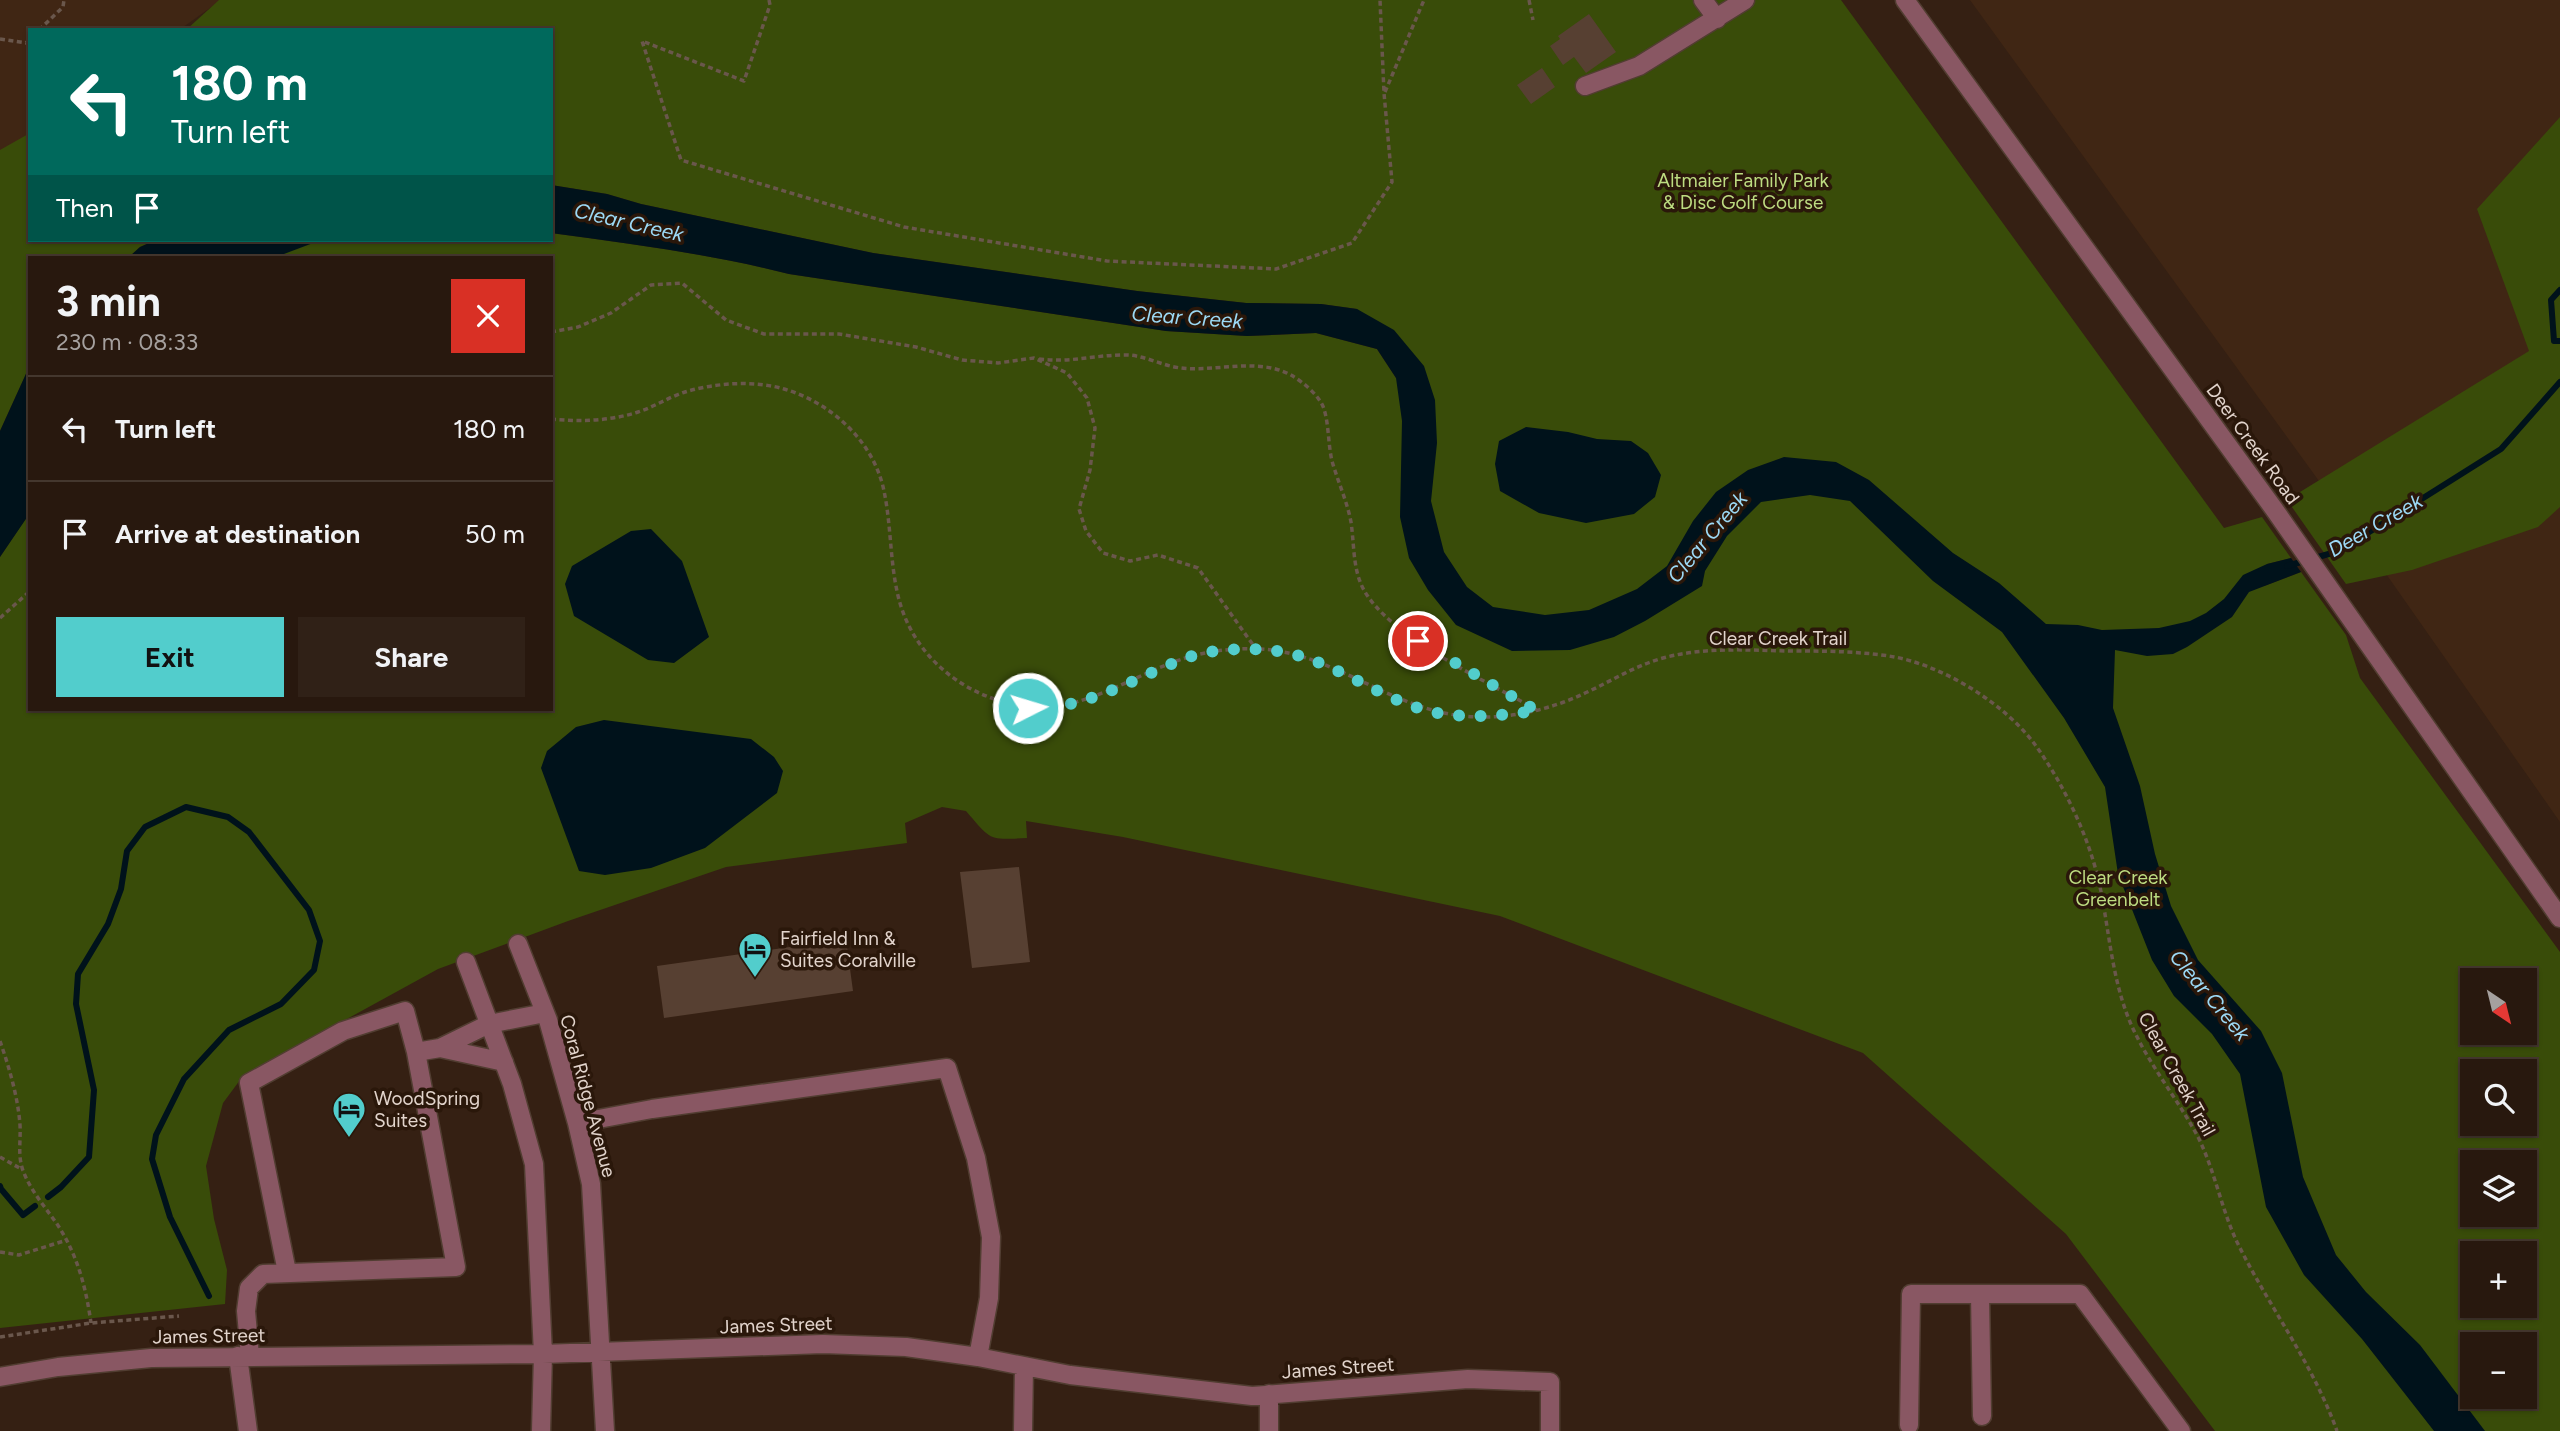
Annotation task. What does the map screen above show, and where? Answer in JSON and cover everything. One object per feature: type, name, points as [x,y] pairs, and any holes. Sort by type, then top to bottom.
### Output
[{"type":"street","points":[[1703,0],[1717,19]]},
{"type":"street","points":[[1585,86],[1639,66],[1745,0]]},
{"type":"street","name":"Deer Creek Road","points":[[1905,0],[2334,593],[2560,918]]},
{"type":"street","name":"Coral Ridge Avenue","points":[[518,944],[545,1013],[577,1123],[591,1184],[605,1431]]},
{"type":"street","points":[[466,962],[504,1062],[534,1164],[543,1354],[541,1431]]},
{"type":"street","points":[[248,1431],[244,1356],[246,1311],[249,1288],[263,1274],[456,1267],[416,1052],[405,1011],[343,1031],[249,1083],[287,1272]]},
{"type":"street","points":[[416,1052],[440,1048],[489,1024],[545,1013]]},
{"type":"street","points":[[440,1048],[504,1062]]},
{"type":"street","points":[[577,1123],[652,1109],[947,1068],[976,1158],[991,1237],[989,1298],[978,1357]]},
{"type":"street","points":[[1909,1425],[1911,1294],[2080,1294],[2181,1431]]},
{"type":"street","points":[[1980,1294],[1982,1416]]},
{"type":"street","name":"James Street","points":[[0,1377],[58,1367],[150,1358],[601,1353],[823,1343],[906,1347],[978,1357],[1070,1375],[1252,1396],[1468,1379],[1550,1382],[1550,1431]]},
{"type":"street","points":[[1023,1431],[1024,1366]]},
{"type":"street","points":[[1269,1394],[1269,1431]]},
{"type":"path","points":[[41,28],[63,7],[64,0]]},
{"type":"path","points":[[769,0],[770,5],[744,81],[642,41],[681,160],[904,227],[1107,261],[1276,269],[1352,243],[1392,182],[1384,93],[1380,0]]},
{"type":"path","points":[[1384,93],[1424,0]]},
{"type":"path","points":[[1528,0],[1533,20]]},
{"type":"path","points":[[0,39],[26,43],[28,41]]},
{"type":"path","points":[[553,332],[578,327],[611,313],[651,285],[682,283],[726,320],[764,334],[839,334],[916,347],[962,360],[998,363],[1034,358],[1055,361],[1087,360],[1126,354],[1178,368],[1241,366],[1266,368],[1290,375],[1311,390],[1324,407],[1332,460],[1350,521],[1356,577],[1370,599],[1396,626],[1537,711]]},
{"type":"path","points":[[1034,358],[1068,373],[1087,398],[1095,428],[1090,470],[1079,509],[1086,531],[1103,553],[1130,561],[1158,555],[1198,568],[1256,649]]},
{"type":"path","name":"Clear Creek Trail","points":[[553,419],[610,419],[641,411],[687,391],[745,383],[779,387],[814,400],[844,422],[868,449],[873,460],[883,484],[897,592],[906,619],[920,646],[945,673],[972,691],[1028,708],[1085,700],[1192,656],[1234,649],[1256,649],[1301,656],[1405,703],[1436,712],[1485,718],[1537,711],[1580,695],[1645,664],[1667,657],[1712,650],[1856,652],[1897,657],[1949,676],[1997,706],[2032,740],[2060,783],[2083,833],[2099,881],[2114,978],[2130,1022],[2152,1064],[2197,1135],[2215,1176],[2237,1242],[2323,1391],[2337,1431]]},
{"type":"path","points":[[0,618],[28,593]]},
{"type":"path","points":[[0,1041],[8,1065],[20,1124],[19,1148],[23,1170],[78,1262],[91,1323]]},
{"type":"path","points":[[0,1157],[23,1170]]},
{"type":"path","points":[[0,1252],[19,1255],[67,1240]]},
{"type":"path","points":[[0,1338],[91,1323],[179,1316]]},
{"type":"shaded area","points":[[0,0],[221,0],[182,28],[28,28],[28,136],[0,156]]},
{"type":"shaded area","points":[[1970,0],[2560,0],[2560,822],[2377,561]]},
{"type":"green space","name":"Clear Creek Greenbelt","points":[[219,0],[1841,0],[2224,528],[2262,517],[2291,558],[2267,564],[2264,586],[2301,572],[2346,635],[2360,678],[2560,952],[2560,1431],[2215,1431],[2066,1234],[1863,1053],[1500,916],[1123,837],[1026,821],[1027,838],[997,838],[986,833],[966,811],[942,807],[905,823],[907,843],[726,867],[438,969],[243,1076],[223,1103],[206,1166],[214,1219],[227,1270],[225,1304],[0,1328],[0,557],[28,515],[28,711],[553,711],[553,256],[242,256],[277,242],[553,242],[553,233],[701,255],[789,274],[1166,331],[1247,336],[1316,333],[1377,349],[1396,378],[1423,366],[1357,309],[1321,304],[1246,303],[1137,291],[873,253],[641,204],[607,194],[553,185],[553,28],[188,28]]},
{"type":"green space","points":[[2560,117],[2560,507],[2538,527],[2412,570],[2346,584],[2287,500],[2529,351],[2477,209]]},
{"type":"green space","points":[[28,134],[28,242],[151,242],[130,256],[28,256],[28,369],[0,431],[0,150]]},
{"type":"water","name":"Clear Creek","points":[[553,185],[607,194],[641,204],[873,253],[1137,291],[1246,303],[1321,304],[1357,309],[1394,330],[1424,366],[1435,400],[1437,443],[1431,501],[1444,552],[1467,587],[1493,607],[1545,615],[1589,610],[1637,589],[1667,566],[1693,521],[1716,492],[1748,470],[1784,457],[1836,462],[1869,480],[1953,553],[1999,583],[2046,624],[2078,625],[2102,630],[2159,628],[2190,621],[2224,599],[2243,575],[2267,564],[2291,558],[2301,572],[2249,592],[2232,617],[2187,647],[2173,654],[2147,656],[2115,650],[2113,708],[2140,786],[2155,854],[2171,906],[2198,960],[2261,1031],[2282,1073],[2303,1177],[2336,1255],[2366,1292],[2420,1345],[2460,1398],[2460,1409],[2468,1409],[2485,1431],[2434,1431],[2362,1339],[2304,1275],[2266,1207],[2240,1074],[2212,1034],[2174,996],[2152,960],[2118,874],[2105,787],[2064,718],[2002,632],[1933,581],[1850,501],[1810,495],[1761,502],[1727,536],[1705,571],[1702,586],[1645,621],[1614,637],[1570,650],[1512,651],[1456,625],[1428,590],[1409,558],[1400,517],[1402,421],[1396,378],[1377,349],[1316,333],[1247,336],[1166,331],[789,274],[701,255],[553,233]]},
{"type":"water","points":[[151,242],[316,242],[279,256],[130,256]]},
{"type":"water","points":[[28,369],[28,516],[0,557],[0,431]]},
{"type":"water","points":[[1526,427],[1597,439],[1631,441],[1648,453],[1661,475],[1655,497],[1634,514],[1586,523],[1539,513],[1500,491],[1495,464],[1499,441]]},
{"type":"water","points":[[651,529],[682,561],[709,637],[674,663],[648,660],[574,616],[565,584],[572,566],[631,531]]},
{"type":"water","points":[[604,720],[751,739],[774,757],[783,771],[777,793],[705,848],[651,868],[605,875],[579,871],[541,768],[547,751],[576,727]]},
{"type":"building","points":[[1589,14],[1616,52],[1586,73],[1574,57],[1563,65],[1550,46],[1560,39],[1558,36]]},
{"type":"building","points":[[1542,68],[1555,87],[1531,104],[1517,85]]},
{"type":"building","points":[[1019,867],[1030,962],[972,968],[960,872]]},
{"type":"building","name":"Fairfield Inn & Suites Coralville","points":[[846,939],[853,991],[664,1018],[657,966]]},
{"type":"waterway","name":"Deer Creek","points":[[2560,290],[2551,300],[2554,341],[2560,341]]},
{"type":"waterway","name":"Deer Creek","points":[[2287,566],[2339,551],[2501,449],[2560,382]]},
{"type":"waterway","points":[[48,1197],[89,1157],[94,1090],[76,1004],[78,974],[108,924],[121,889],[127,851],[145,827],[186,807],[228,817],[249,832],[309,910],[320,941],[314,970],[281,1004],[229,1030],[184,1079],[156,1135],[152,1159],[170,1217],[209,1296]]},
{"type":"waterway","points":[[0,1186],[23,1215],[35,1206]]},
{"type":"place","name":"Fairfield Inn & Suites Coralville","points":[[755,979]]},
{"type":"place","name":"WoodSpring Suites","points":[[349,1139]]},
{"type":"route","points":[[1028,708],[1085,700],[1192,656],[1234,649],[1270,650],[1301,656],[1405,703],[1436,712],[1485,718],[1537,711],[1418,641]]},
{"type":"park label","name":"Altmaier Family Park & Disc Golf Course","points":[[1743,191]]}]
